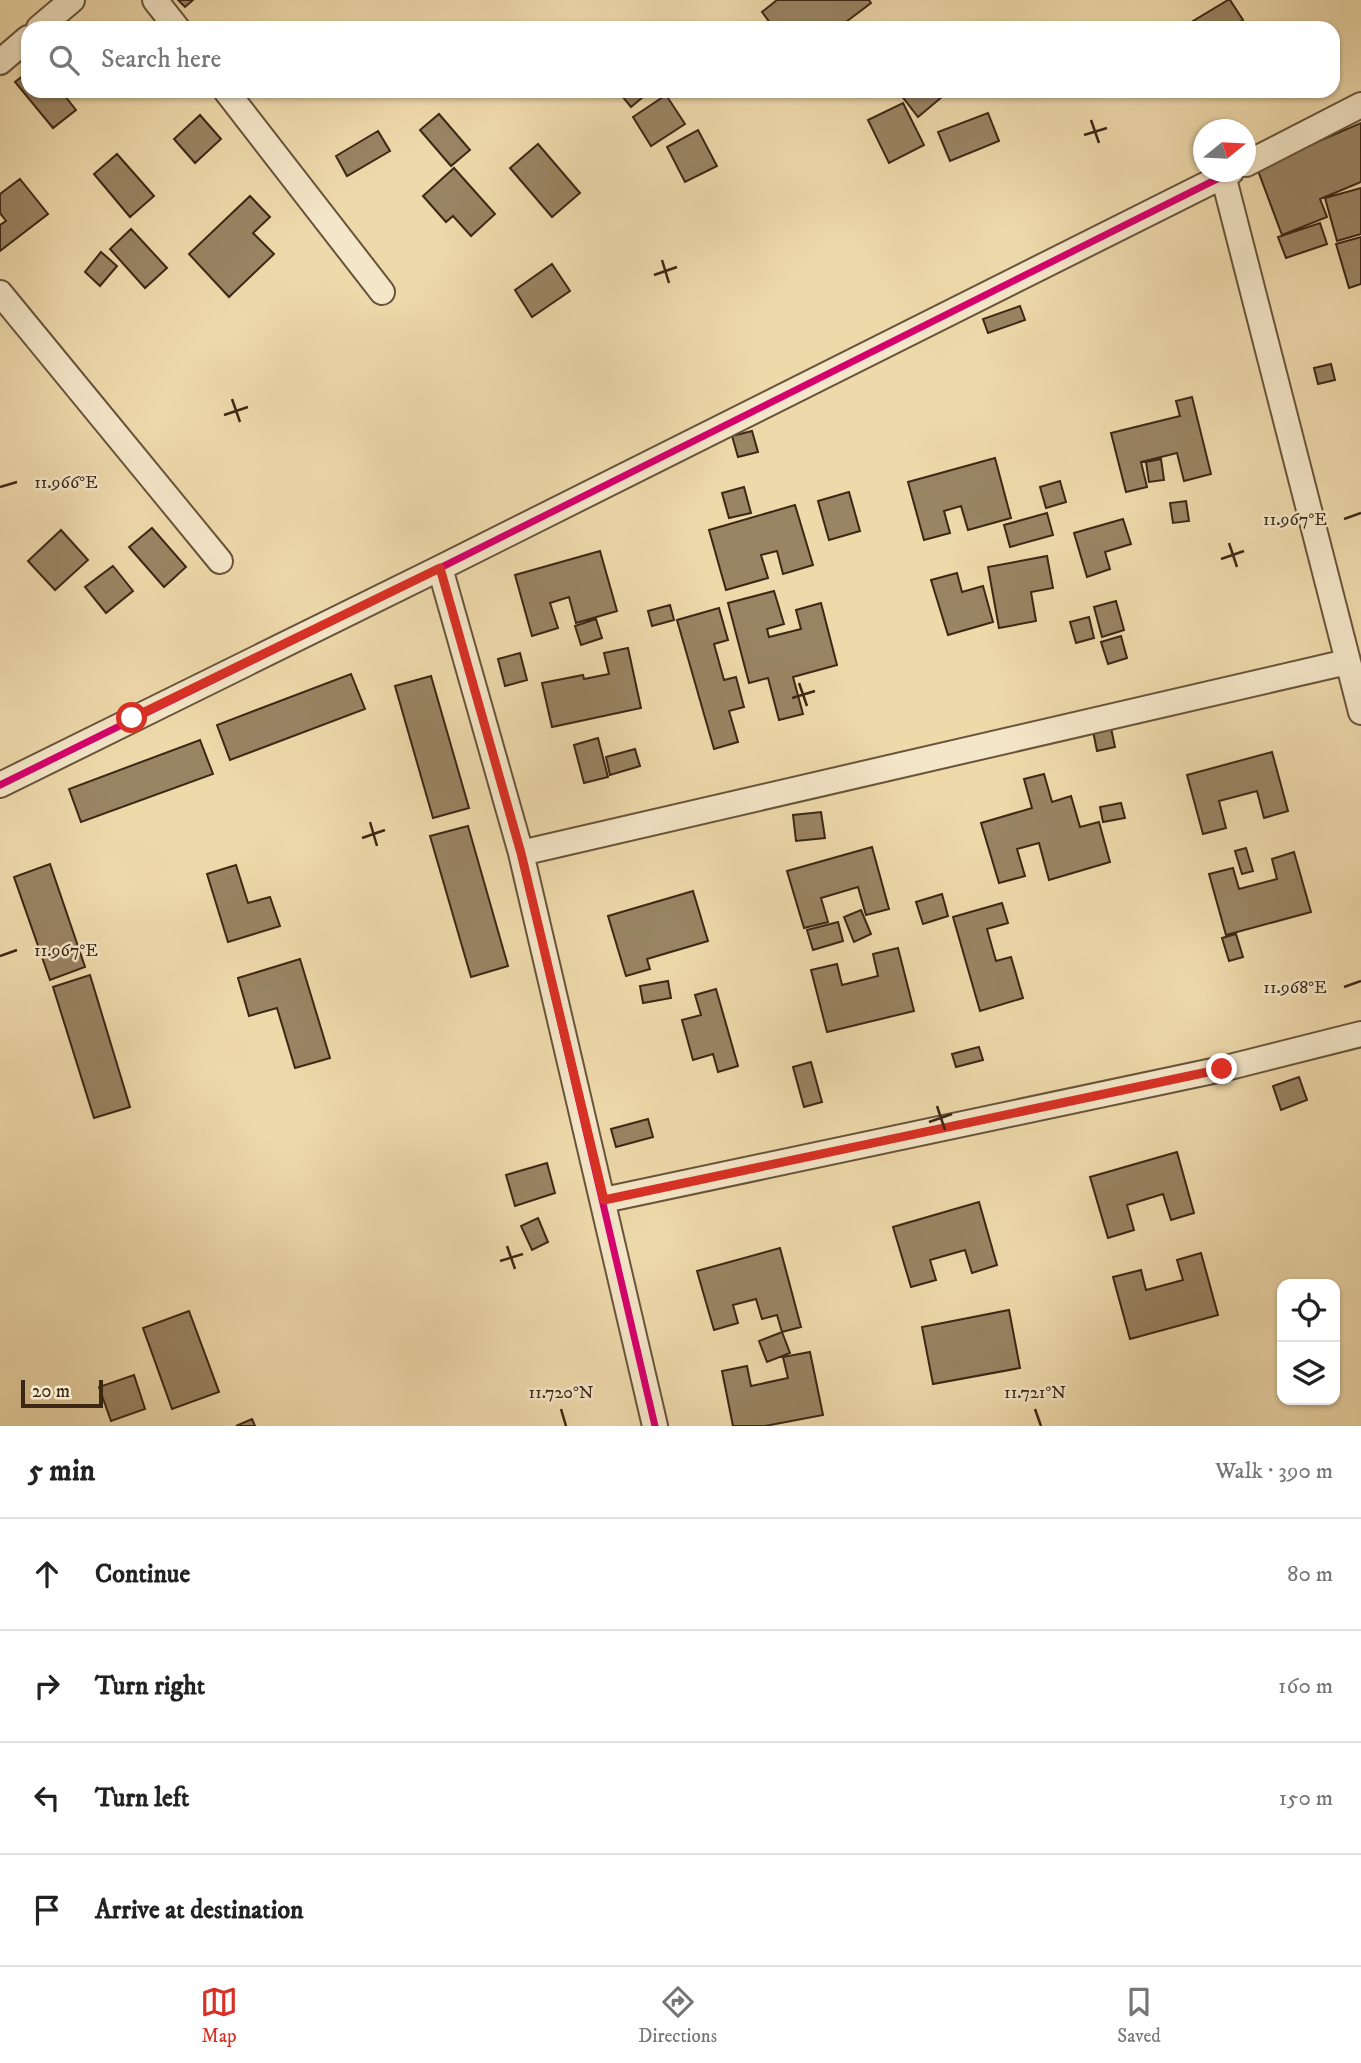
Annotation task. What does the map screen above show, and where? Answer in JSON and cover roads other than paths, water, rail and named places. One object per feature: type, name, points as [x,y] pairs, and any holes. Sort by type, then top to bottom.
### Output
[{"type":"street","points":[[48,21],[72,0]]},
{"type":"street","points":[[155,0],[172,21]]},
{"type":"street","points":[[0,62],[21,44]]},
{"type":"street","points":[[231,98],[382,292]]},
{"type":"street","points":[[1256,158],[1361,105]]},
{"type":"street","points":[[0,785],[440,568],[1209,182]]},
{"type":"street","points":[[1229,182],[1361,712]]},
{"type":"street","points":[[0,293],[220,561]]},
{"type":"street","points":[[440,568],[521,853],[655,1426]]},
{"type":"street","points":[[521,853],[1347,662]]},
{"type":"street","points":[[604,1200],[1222,1069],[1361,1034]]}]
